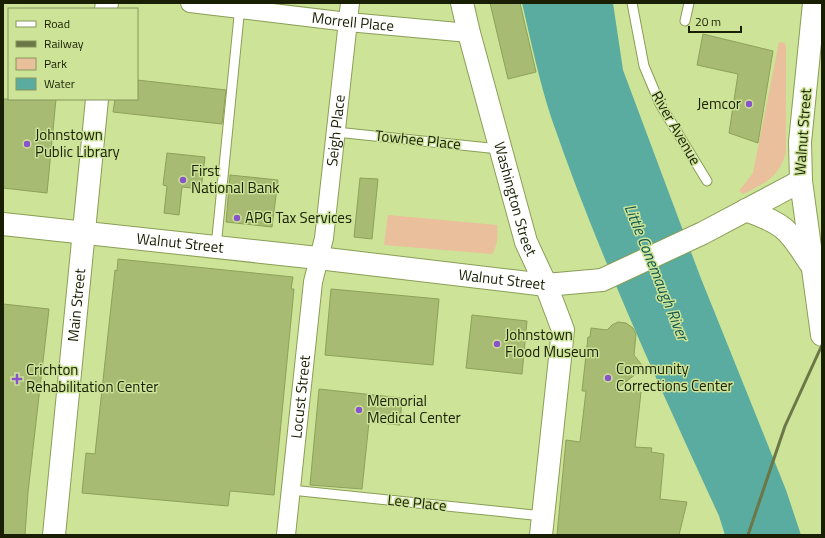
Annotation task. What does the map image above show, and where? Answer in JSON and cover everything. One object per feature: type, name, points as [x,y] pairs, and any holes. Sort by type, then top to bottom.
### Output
[{"type":"main road","name":"Washington Street","points":[[462,3],[526,242],[546,285],[563,330],[542,526]]},
{"type":"main road","name":"Walnut Street","points":[[3,224],[318,258],[546,285],[602,280],[703,233],[801,181],[800,142],[814,3]]},
{"type":"main road","name":"Main Street","points":[[54,535],[97,100]]},
{"type":"main road","points":[[801,181],[821,332]]},
{"type":"main road","points":[[746,210],[767,218],[783,228],[793,239],[812,266]]},
{"type":"street","name":"Morrell Place","points":[[190,3],[240,6],[348,22],[469,33]]},
{"type":"street","name":"Seigh Place","points":[[318,258],[324,238],[350,3]]},
{"type":"street","name":"Locust Street","points":[[286,535],[313,282],[318,258]]},
{"type":"lane","name":"River Avenue","points":[[632,3],[644,66],[660,104],[707,181]]},
{"type":"lane","points":[[685,21],[689,3]]},
{"type":"lane","points":[[216,247],[240,6]]},
{"type":"lane","name":"Towhee Place","points":[[336,132],[500,149]]},
{"type":"lane","name":"Lee Place","points":[[291,490],[411,502],[542,526]]},
{"type":"green space","points":[[779,42],[785,43],[786,46],[786,152],[776,173],[765,183],[743,194],[739,191],[753,173]]},
{"type":"green space","points":[[388,215],[497,225],[496,244],[492,254],[384,245]]},
{"type":"water","name":"Little Conemaugh River","points":[[522,3],[613,3],[623,70],[700,276],[786,490],[801,535],[725,535],[719,516],[630,319],[569,168],[547,103],[535,60]]},
{"type":"building","points":[[490,3],[520,3],[536,72],[508,79]]},
{"type":"building","name":"Jemcor","points":[[703,34],[773,51],[758,143],[729,133],[738,74],[697,65]]},
{"type":"building","points":[[138,80],[226,90],[222,124],[113,112],[115,100],[138,100]]},
{"type":"building","name":"Johnstown Public Library","points":[[3,99],[56,100],[47,193],[3,188]]},
{"type":"building","name":"First National Bank","points":[[167,153],[205,157],[201,189],[182,187],[179,215],[164,213],[167,186],[163,185]]},
{"type":"building","points":[[230,175],[278,180],[272,227],[226,222]]},
{"type":"building","points":[[360,178],[378,179],[372,239],[354,237]]},
{"type":"building","points":[[118,259],[293,277],[291,289],[294,289],[274,495],[230,491],[228,506],[82,493],[86,453],[95,454],[115,270],[117,271]]},
{"type":"building","points":[[331,289],[439,299],[433,365],[325,355]]},
{"type":"building","points":[[3,304],[49,309],[28,492],[25,535],[3,535]]},
{"type":"building","name":"Johnstown Flood Museum","points":[[472,315],[527,321],[522,374],[466,368]]},
{"type":"building","points":[[618,322],[626,323],[633,328],[636,334],[634,355],[641,364],[640,371],[615,390],[641,392],[635,447],[652,448],[651,452],[664,454],[660,499],[687,502],[679,535],[557,535],[566,440],[580,442],[586,391],[582,391],[588,337],[590,337],[591,328],[607,330]]},
{"type":"building","points":[[319,389],[402,398],[400,425],[369,422],[362,489],[310,485]]},
{"type":"railway","points":[[748,535],[785,426],[822,345]]},
{"type":"place","name":"Jemcor","points":[[749,104]]},
{"type":"place","name":"Johnstown Public Library","points":[[27,144]]},
{"type":"place","name":"First National Bank","points":[[183,180]]},
{"type":"place","name":"APG Tax Services","points":[[237,218]]},
{"type":"place","name":"Johnstown Flood Museum","points":[[497,344]]},
{"type":"place","name":"Community Corrections Center","points":[[608,378]]},
{"type":"place","name":"Crichton Rehabilitation Center","points":[[17,379]]},
{"type":"place","name":"Memorial Medical Center","points":[[359,410]]}]
